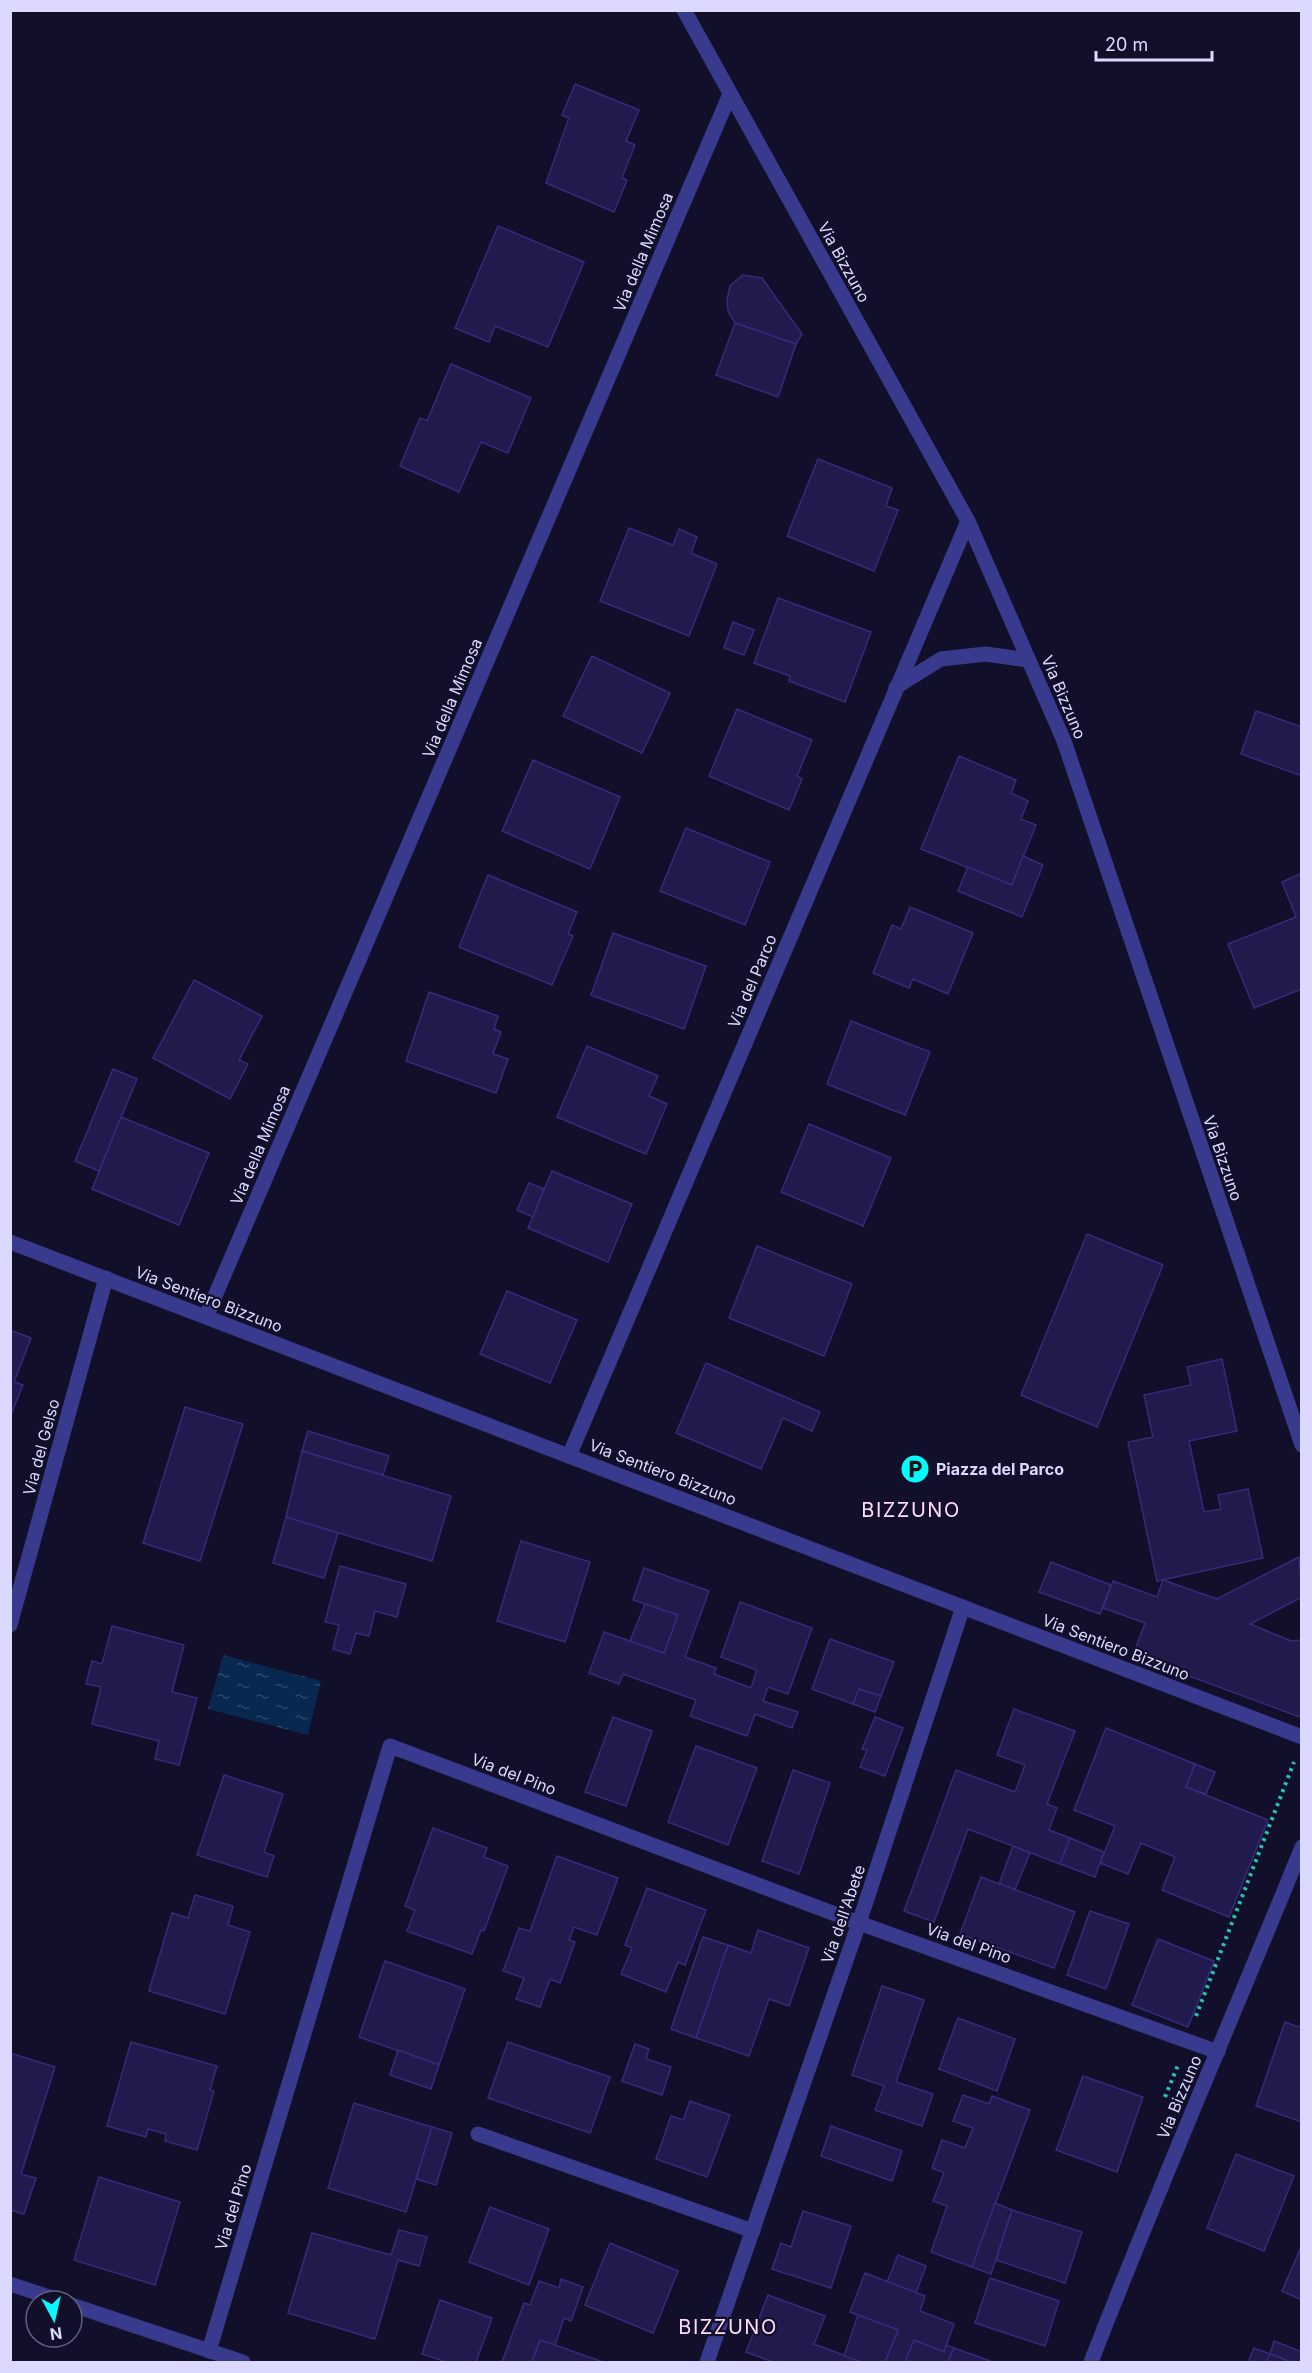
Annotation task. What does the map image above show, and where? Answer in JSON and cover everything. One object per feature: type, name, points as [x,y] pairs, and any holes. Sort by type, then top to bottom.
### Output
[{"type":"street","name":"Via Bizzuno","points":[[684,10],[968,521],[1064,741],[1302,1446]]},
{"type":"street","name":"Via della Mimosa","points":[[206,1317],[730,94]]},
{"type":"street","name":"Via del Parco","points":[[569,1456],[968,521]]},
{"type":"street","points":[[896,687],[941,658],[986,654],[1028,660]]},
{"type":"street","name":"Via Sentiero Bizzuno","points":[[10,1242],[1302,1737]]},
{"type":"street","name":"Via del Gelso","points":[[10,1625],[106,1278]]},
{"type":"street","name":"Via dell'Abete","points":[[707,2362],[859,1923],[963,1607]]},
{"type":"street","name":"Via del Pino","points":[[209,2351],[390,1746],[859,1923],[1218,2052]]},
{"type":"street","name":"Via Bizzuno","points":[[1091,2362],[1150,2208],[1218,2052],[1302,1847]]},
{"type":"street","points":[[478,2134],[753,2230]]},
{"type":"street","points":[[10,2284],[25,2289]]},
{"type":"street","points":[[84,2309],[243,2362]]},
{"type":"water","points":[[223,1655],[321,1681],[308,1735],[208,1709]]},
{"type":"building","points":[[575,84],[639,110],[626,141],[635,145],[622,178],[627,180],[614,212],[546,183],[569,118],[562,115]]},
{"type":"building","points":[[498,226],[584,262],[548,347],[495,326],[489,342],[455,328]]},
{"type":"building","points":[[743,275],[762,278],[802,334],[796,344],[735,323],[728,311],[727,300],[730,286]]},
{"type":"building","points":[[735,323],[796,344],[778,397],[716,375]]},
{"type":"building","points":[[451,364],[531,398],[508,453],[481,442],[459,492],[400,466],[420,418],[427,421]]},
{"type":"building","points":[[818,459],[892,488],[886,506],[898,510],[874,571],[787,536]]},
{"type":"building","points":[[629,528],[673,545],[679,529],[697,537],[691,553],[717,564],[689,636],[600,601]]},
{"type":"building","points":[[778,598],[871,632],[845,702],[789,681],[790,676],[754,663]]},
{"type":"building","points":[[733,622],[754,630],[744,655],[724,648]]},
{"type":"building","points":[[592,656],[670,693],[642,753],[563,716]]},
{"type":"building","points":[[737,709],[812,740],[797,776],[802,779],[789,810],[709,776]]},
{"type":"building","points":[[1256,711],[1302,727],[1302,776],[1241,754]]},
{"type":"building","points":[[959,756],[1016,780],[1011,793],[1028,801],[1021,819],[1036,825],[1012,885],[921,849]]},
{"type":"building","points":[[533,760],[620,797],[590,869],[502,831]]},
{"type":"building","points":[[686,828],[770,862],[745,925],[660,891]]},
{"type":"building","points":[[1023,856],[1043,865],[1022,917],[958,891],[968,867],[1012,885]]},
{"type":"building","points":[[1302,873],[1302,989],[1254,1008],[1228,944],[1296,917],[1282,882]]},
{"type":"building","points":[[488,875],[577,912],[568,934],[573,936],[552,985],[459,947]]},
{"type":"building","points":[[910,907],[973,933],[948,994],[913,979],[909,988],[873,973],[892,925],[901,929]]},
{"type":"building","points":[[613,933],[706,966],[684,1029],[591,995]]},
{"type":"building","points":[[194,980],[262,1016],[239,1060],[248,1064],[230,1099],[153,1058]]},
{"type":"building","points":[[429,992],[498,1016],[494,1029],[501,1032],[493,1054],[508,1059],[496,1093],[406,1061]]},
{"type":"building","points":[[851,1021],[930,1052],[905,1115],[827,1084]]},
{"type":"building","points":[[587,1046],[658,1076],[649,1096],[667,1104],[646,1154],[557,1117]]},
{"type":"building","points":[[113,1069],[137,1079],[99,1171],[75,1161]]},
{"type":"building","points":[[121,1117],[209,1153],[179,1225],[92,1189]]},
{"type":"building","points":[[809,1124],[891,1158],[863,1226],[781,1192]]},
{"type":"building","points":[[552,1171],[632,1204],[608,1262],[528,1228]]},
{"type":"building","points":[[529,1183],[544,1189],[533,1217],[517,1210]]},
{"type":"building","points":[[1087,1234],[1163,1265],[1097,1427],[1021,1395]]},
{"type":"building","points":[[757,1246],[852,1284],[824,1356],[729,1318]]},
{"type":"building","points":[[507,1291],[577,1320],[550,1383],[480,1354]]},
{"type":"building","points":[[10,1330],[31,1338],[14,1382],[23,1385],[10,1417]]},
{"type":"building","points":[[1222,1359],[1237,1431],[1189,1441],[1204,1512],[1221,1509],[1218,1495],[1248,1489],[1263,1558],[1157,1581],[1128,1442],[1153,1437],[1144,1395],[1191,1385],[1187,1367]]},
{"type":"building","points":[[706,1363],[820,1412],[812,1431],[783,1418],[761,1469],[676,1433]]},
{"type":"building","points":[[185,1407],[243,1424],[200,1561],[143,1543]]},
{"type":"building","points":[[308,1431],[389,1456],[383,1475],[302,1451]]},
{"type":"building","points":[[302,1451],[451,1496],[432,1561],[286,1517]]},
{"type":"building","points":[[286,1517],[338,1533],[324,1578],[273,1563]]},
{"type":"building","points":[[521,1541],[590,1562],[565,1642],[497,1621]]},
{"type":"building","points":[[1299,1557],[1302,1597],[1250,1624],[1291,1641],[1302,1640],[1302,1718],[1133,1655],[1145,1623],[1103,1608],[1113,1581],[1157,1597],[1163,1580],[1217,1599]]},
{"type":"building","points":[[1051,1562],[1111,1585],[1100,1614],[1039,1592]]},
{"type":"building","points":[[340,1566],[406,1584],[397,1617],[375,1611],[369,1636],[356,1633],[350,1654],[333,1649],[339,1625],[325,1622]]},
{"type":"building","points":[[644,1568],[709,1591],[685,1657],[716,1668],[714,1674],[751,1688],[757,1670],[721,1657],[740,1602],[812,1628],[788,1694],[768,1687],[763,1701],[798,1712],[792,1728],[755,1714],[747,1736],[690,1716],[696,1700],[623,1674],[619,1684],[589,1673],[604,1632],[664,1653],[678,1615],[633,1600]]},
{"type":"building","points":[[645,1604],[678,1615],[664,1653],[630,1641]]},
{"type":"building","points":[[112,1626],[184,1645],[172,1692],[197,1698],[179,1765],[155,1759],[159,1741],[92,1724],[101,1687],[86,1684],[92,1661],[102,1664]]},
{"type":"building","points":[[830,1639],[894,1662],[881,1696],[859,1689],[853,1704],[812,1689]]},
{"type":"building","points":[[859,1689],[881,1696],[875,1712],[853,1704]]},
{"type":"building","points":[[1014,1709],[1075,1731],[1047,1804],[1057,1808],[1049,1830],[1070,1838],[1060,1864],[968,1829],[934,1922],[904,1911],[956,1770],[1015,1792],[1025,1765],[997,1755]]},
{"type":"building","points":[[613,1717],[652,1731],[626,1806],[585,1792]]},
{"type":"building","points":[[875,1717],[903,1728],[885,1776],[860,1767],[867,1750],[862,1749]]},
{"type":"building","points":[[1106,1728],[1195,1764],[1186,1787],[1268,1820],[1229,1917],[1162,1890],[1175,1857],[1141,1843],[1128,1874],[1100,1863],[1115,1826],[1074,1810]]},
{"type":"building","points":[[696,1746],[757,1768],[728,1845],[668,1822]]},
{"type":"building","points":[[1195,1764],[1215,1772],[1206,1794],[1186,1787]]},
{"type":"building","points":[[793,1770],[830,1783],[799,1874],[762,1861]]},
{"type":"building","points":[[224,1775],[283,1794],[264,1852],[274,1856],[267,1877],[197,1855]]},
{"type":"building","points":[[433,1828],[487,1848],[484,1857],[508,1866],[484,1931],[481,1930],[472,1954],[407,1931],[415,1910],[405,1906]]},
{"type":"building","points":[[1070,1838],[1104,1852],[1095,1877],[1060,1864]]},
{"type":"building","points":[[1013,1846],[1030,1853],[1015,1890],[999,1884]]},
{"type":"building","points":[[557,1856],[618,1878],[597,1935],[574,1927],[569,1940],[575,1942],[560,1983],[550,1979],[540,2007],[516,1999],[524,1978],[503,1971],[519,1928],[530,1931]]},
{"type":"building","points":[[981,1877],[1075,1912],[1054,1968],[960,1934]]},
{"type":"building","points":[[647,1888],[706,1910],[685,1965],[678,1962],[666,1992],[621,1974],[632,1948],[625,1945]]},
{"type":"building","points":[[195,1895],[233,1906],[228,1925],[250,1932],[225,2014],[149,1991],[172,1913],[188,1918]]},
{"type":"building","points":[[1090,1911],[1129,1924],[1106,1989],[1067,1975]]},
{"type":"building","points":[[758,1930],[809,1948],[789,2006],[769,1999],[749,2056],[696,2038],[728,1945],[751,1953]]},
{"type":"building","points":[[703,1937],[728,1945],[696,2038],[671,2029]]},
{"type":"building","points":[[1158,1939],[1214,1961],[1188,2027],[1132,2005]]},
{"type":"building","points":[[385,1961],[465,1989],[439,2065],[359,2037]]},
{"type":"building","points":[[882,1986],[924,2000],[896,2082],[933,2094],[922,2126],[875,2110],[884,2086],[852,2075]]},
{"type":"building","points":[[958,2018],[1015,2039],[997,2091],[939,2069]]},
{"type":"building","points":[[1285,2022],[1302,2028],[1302,2122],[1256,2106]]},
{"type":"building","points":[[131,2042],[217,2066],[210,2090],[214,2091],[197,2150],[165,2141],[166,2134],[148,2129],[146,2137],[107,2126]]},
{"type":"building","points":[[508,2042],[610,2077],[590,2133],[488,2098]]},
{"type":"building","points":[[635,2044],[649,2049],[646,2059],[671,2067],[662,2095],[622,2081]]},
{"type":"building","points":[[398,2050],[439,2065],[431,2089],[390,2075]]},
{"type":"building","points":[[10,2053],[55,2067],[21,2174],[36,2178],[24,2214],[10,2210]]},
{"type":"building","points":[[1083,2076],[1143,2097],[1117,2172],[1056,2150]]},
{"type":"building","points":[[963,2095],[989,2104],[992,2096],[1030,2110],[972,2267],[931,2252],[947,2206],[933,2201],[944,2173],[932,2168],[942,2140],[965,2148],[973,2128],[953,2121]]},
{"type":"building","points":[[690,2101],[730,2115],[707,2177],[656,2159],[671,2116],[683,2120]]},
{"type":"building","points":[[354,2103],[432,2127],[406,2212],[328,2188]]},
{"type":"building","points":[[831,2126],[902,2151],[892,2181],[821,2156]]},
{"type":"building","points":[[432,2127],[452,2133],[436,2185],[416,2179]]},
{"type":"building","points":[[1236,2154],[1294,2176],[1264,2251],[1207,2228]]},
{"type":"building","points":[[99,2177],[180,2202],[155,2285],[74,2260]]},
{"type":"building","points":[[995,2203],[1012,2210],[991,2274],[972,2267]]},
{"type":"building","points":[[490,2207],[549,2229],[529,2285],[469,2262]]},
{"type":"building","points":[[1012,2210],[1082,2232],[1065,2283],[996,2260]]},
{"type":"building","points":[[803,2211],[851,2226],[831,2288],[772,2269],[781,2243],[791,2247]]},
{"type":"building","points":[[399,2230],[427,2237],[419,2266],[398,2260],[375,2339],[288,2313],[312,2233],[391,2255]]},
{"type":"building","points":[[610,2243],[678,2271],[653,2333],[585,2305]]},
{"type":"building","points":[[1302,2245],[1302,2300],[1282,2291]]},
{"type":"building","points":[[898,2255],[926,2266],[916,2293],[887,2282]]},
{"type":"building","points":[[865,2273],[925,2296],[920,2311],[954,2324],[944,2352],[914,2340],[905,2362],[885,2362],[898,2330],[850,2312]]},
{"type":"building","points":[[990,2278],[1059,2301],[1045,2346],[975,2323]]},
{"type":"building","points":[[561,2279],[583,2287],[571,2321],[564,2318],[555,2345],[540,2340],[532,2362],[502,2362],[524,2303],[530,2305],[539,2281],[559,2288]]},
{"type":"building","points":[[768,2295],[825,2316],[814,2344],[862,2362],[773,2362],[746,2352]]},
{"type":"building","points":[[440,2300],[492,2318],[476,2362],[447,2362],[422,2354]]},
{"type":"building","points":[[858,2315],[898,2330],[885,2362],[862,2362],[844,2356]]},
{"type":"building","points":[[540,2340],[555,2345],[603,2362],[532,2362]]},
{"type":"building","points":[[914,2340],[944,2352],[946,2345],[954,2348],[948,2362],[905,2362]]},
{"type":"building","points":[[1274,2341],[1302,2352],[1302,2362],[1291,2362],[1270,2354]]},
{"type":"building","points":[[954,2348],[993,2362],[948,2362]]},
{"type":"building","points":[[1254,2348],[1270,2354],[1266,2362],[1248,2362]]},
{"type":"building","points":[[1270,2354],[1291,2362],[1266,2362]]},
{"type":"place","name":"Piazza del Parco","points":[[915,1469]]},
{"type":"district","name":"BIZZUNO","points":[[911,1510]]},
{"type":"district","name":"BIZZUNO","points":[[728,2327]]}]
